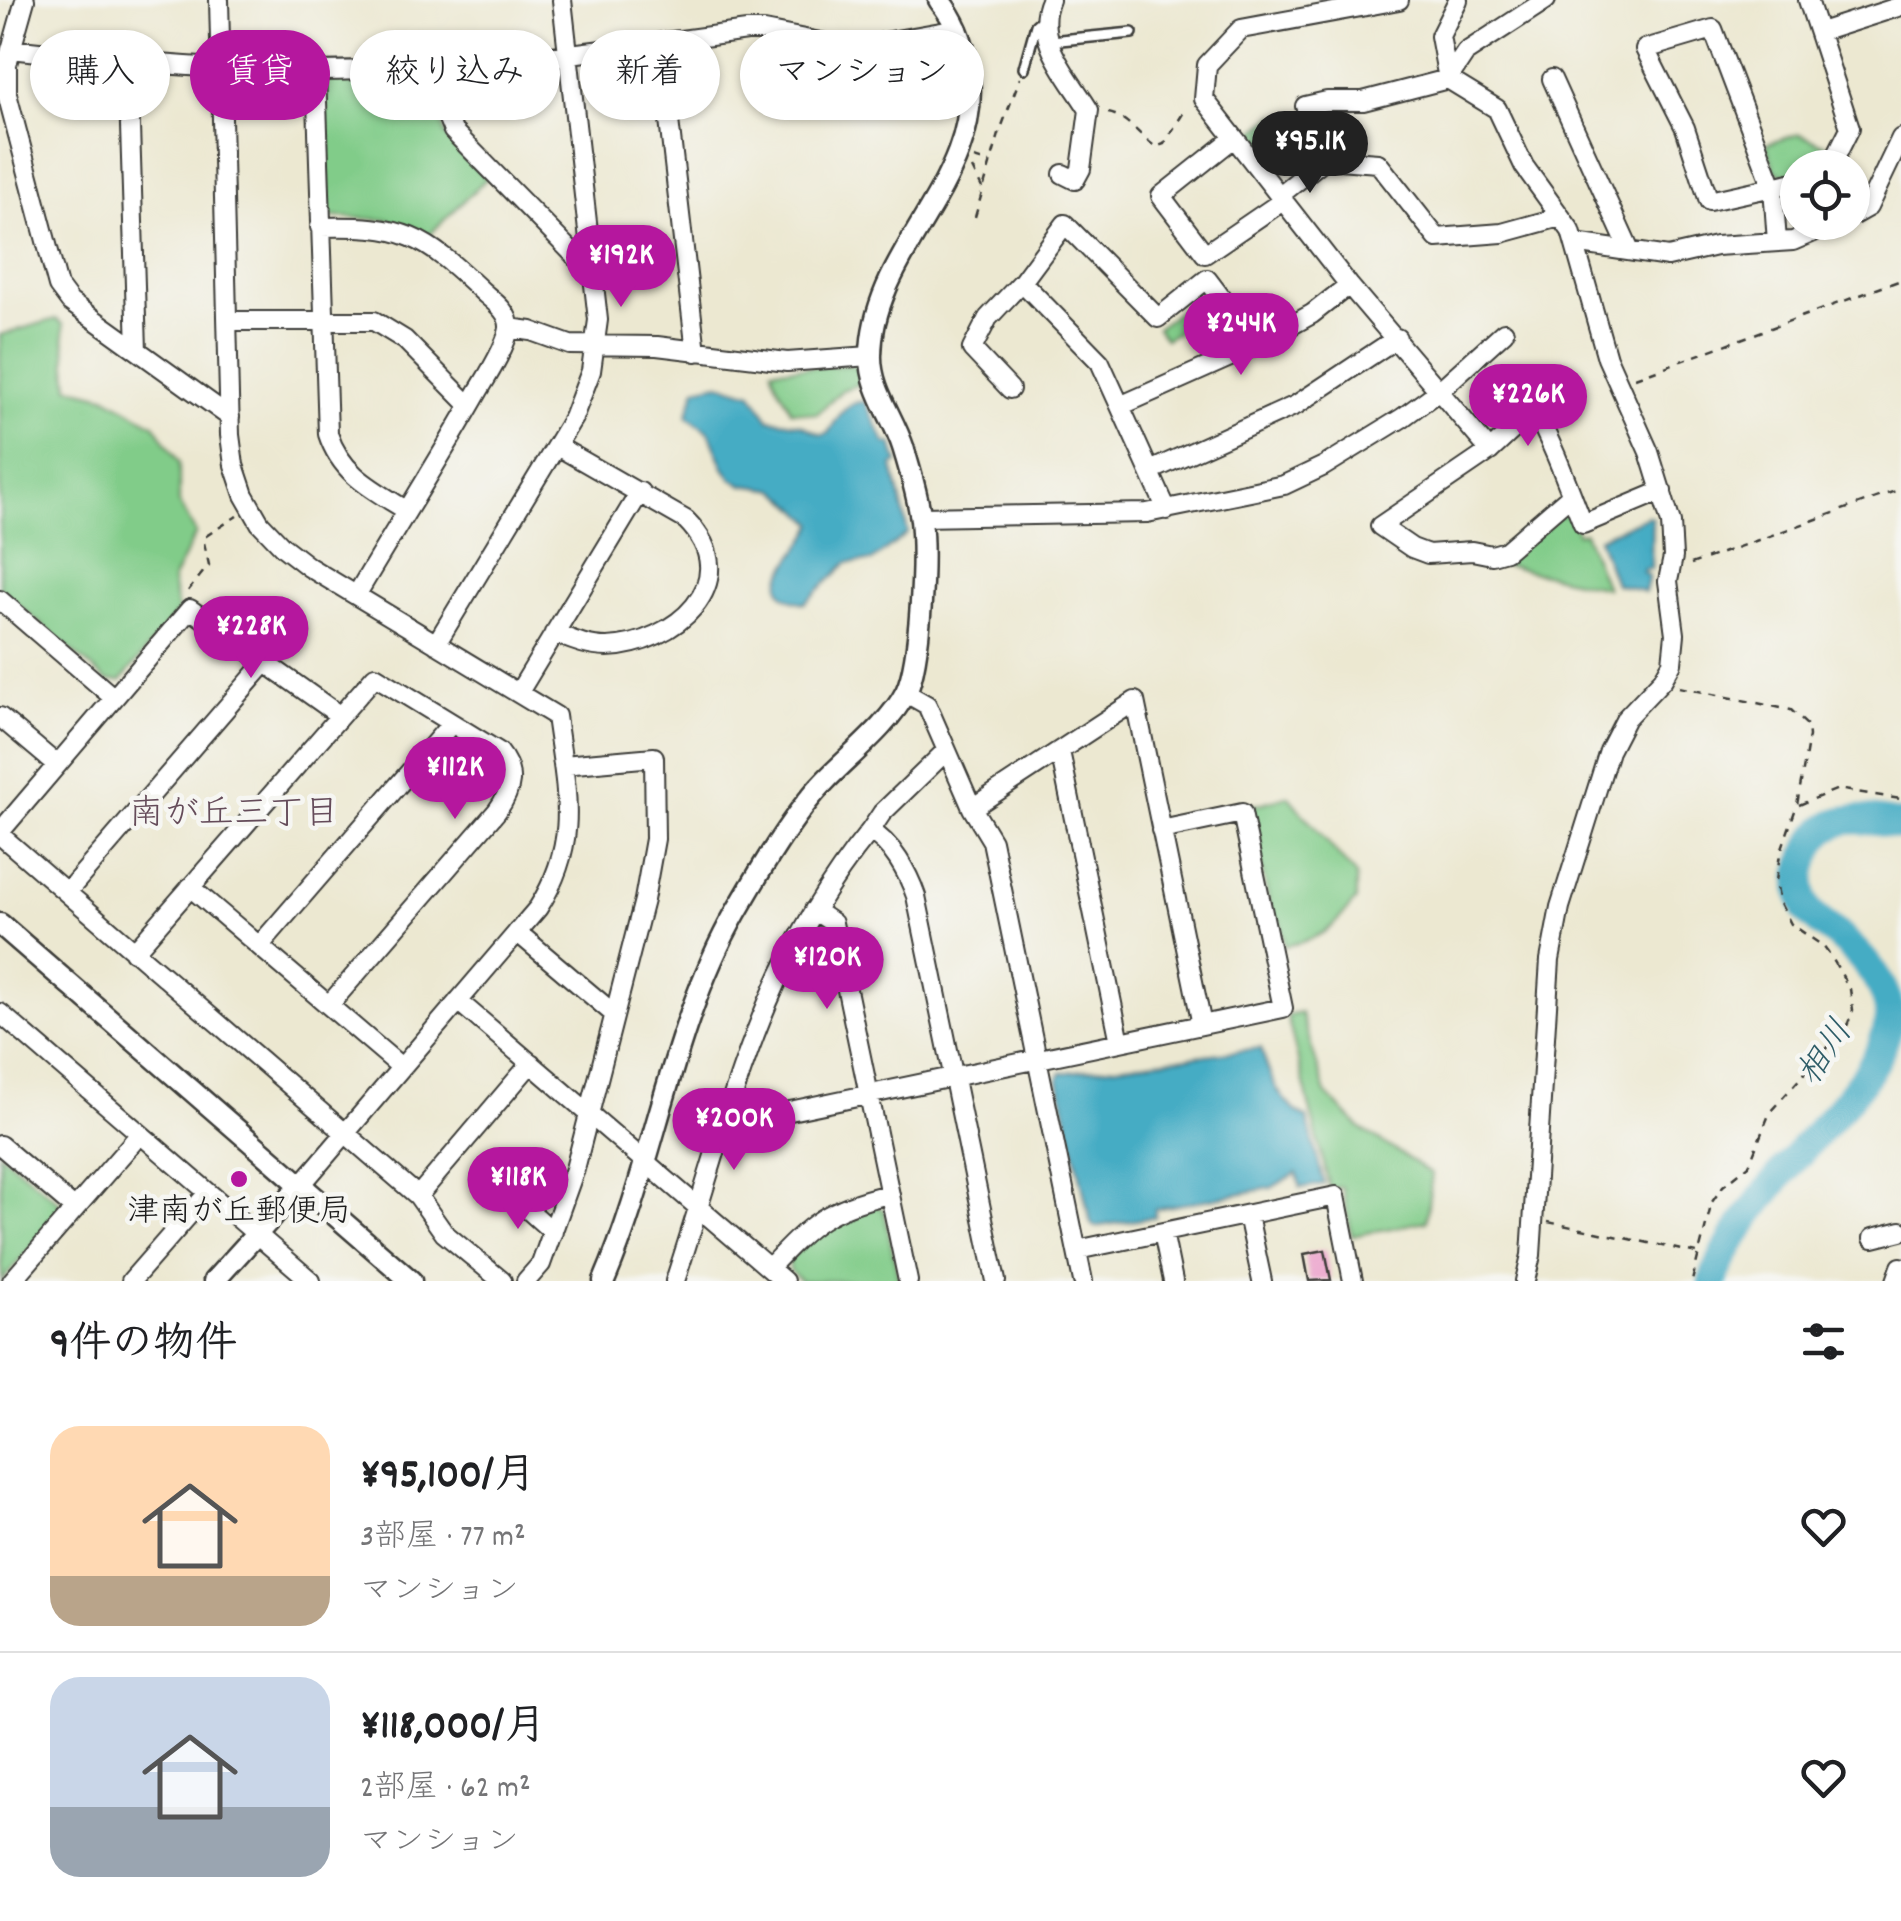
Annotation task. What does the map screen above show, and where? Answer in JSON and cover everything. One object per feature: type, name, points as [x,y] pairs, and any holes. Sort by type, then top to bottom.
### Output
[{"type":"street","points":[[25,0],[10,50],[7,94],[58,286],[70,302],[230,416]]},
{"type":"street","points":[[218,0],[219,30]]},
{"type":"street","points":[[436,644],[558,446],[582,400],[597,345],[596,276],[562,0]]},
{"type":"street","points":[[939,0],[958,30]]},
{"type":"street","points":[[1050,0],[1043,19],[1059,68],[1089,110],[1081,169],[1076,180],[1063,174]]},
{"type":"street","points":[[1399,0],[1241,29],[1208,65],[1204,100],[1349,284],[1490,450]]},
{"type":"street","points":[[1458,0],[1440,36],[1448,79],[1497,108],[1524,166],[1571,231],[1591,308],[1662,491],[1670,522],[1668,582],[1675,650],[1672,663],[1663,679],[1626,718],[1609,752],[1560,908],[1550,960],[1532,1255],[1525,1281]]},
{"type":"street","points":[[1304,106],[1364,100],[1448,79],[1466,52],[1546,0]]},
{"type":"street","points":[[1808,0],[1850,128],[1839,150]]},
{"type":"street","points":[[1820,32],[1900,10]]},
{"type":"street","points":[[1777,242],[1773,187],[1713,29],[1645,49],[1685,128],[1709,201],[1773,187],[1780,185]]},
{"type":"street","points":[[10,50],[30,52]]},
{"type":"street","points":[[560,55],[580,53]]},
{"type":"street","points":[[1552,79],[1630,249]]},
{"type":"street","points":[[130,120],[137,350]]},
{"type":"street","points":[[214,1281],[538,908],[558,873],[568,833],[556,716],[309,567],[282,546],[251,508],[234,465],[230,416],[222,120]]},
{"type":"street","points":[[317,120],[327,422],[332,446],[354,477],[406,510]]},
{"type":"street","points":[[448,120],[453,132],[596,276]]},
{"type":"street","points":[[669,120],[696,352]]},
{"type":"street","points":[[604,1281],[685,1034],[735,915],[823,783],[870,737],[906,693],[916,643],[921,517],[902,444],[876,387],[870,356],[881,306],[905,252],[960,154],[967,120]]},
{"type":"street","points":[[1234,138],[1161,196],[1205,254],[1282,198],[1325,159],[1378,163],[1437,238],[1502,233],[1560,218]]},
{"type":"street","points":[[1870,203],[1901,138]]},
{"type":"street","points":[[1010,389],[972,349],[988,318],[1022,282],[1065,224],[1158,318],[1208,279],[1226,304],[1248,349]]},
{"type":"street","points":[[320,227],[378,227],[418,240],[445,256],[504,312],[508,328],[495,362],[470,406],[356,594]]},
{"type":"street","points":[[1575,242],[1668,257],[1716,246],[1790,240]]},
{"type":"street","points":[[1022,282],[1100,362],[1167,510]]},
{"type":"street","points":[[1120,406],[1248,349],[1312,314],[1349,284]]},
{"type":"street","points":[[228,321],[364,318],[405,340],[470,406]]},
{"type":"street","points":[[508,328],[531,331],[570,346],[657,346],[787,362],[870,356]]},
{"type":"street","points":[[921,517],[1117,515],[1167,510],[1284,485],[1365,441],[1440,390],[1504,332]]},
{"type":"street","points":[[1150,471],[1296,404],[1348,374],[1396,338]]},
{"type":"street","points":[[1571,495],[1506,551],[1492,554],[1428,554],[1380,526],[1490,450],[1534,410],[1571,495],[1583,524],[1662,491]]},
{"type":"street","points":[[554,633],[597,647],[638,642],[671,628],[704,596],[708,567],[700,538],[686,520],[558,446]]},
{"type":"street","points":[[519,692],[640,492]]},
{"type":"street","points":[[0,600],[114,698]]},
{"type":"street","points":[[339,715],[190,609],[0,833],[418,1196],[444,1233],[502,1281]]},
{"type":"street","points":[[67,892],[266,662]]},
{"type":"street","points":[[134,952],[375,676],[500,752],[510,770],[509,792],[328,1005]]},
{"type":"street","points":[[906,693],[927,705],[972,808],[992,841],[1084,1281]]},
{"type":"street","points":[[972,808],[1135,702],[1202,1025]]},
{"type":"street","points":[[0,718],[56,766]]},
{"type":"street","points":[[260,945],[452,723]]},
{"type":"street","points":[[675,1281],[759,1016],[791,947],[842,865],[882,813],[946,751]]},
{"type":"street","points":[[1060,751],[1120,1042]]},
{"type":"street","points":[[526,1281],[541,1264],[576,1169],[652,870],[656,839],[654,757],[563,766]]},
{"type":"street","points":[[723,1125],[1283,1008],[1242,814],[1161,830]]},
{"type":"street","points":[[870,831],[882,838],[911,881],[916,896],[996,1281]]},
{"type":"street","points":[[190,887],[401,1067]]},
{"type":"street","points":[[814,910],[833,922],[908,1281]]},
{"type":"street","points":[[0,924],[411,1281]]},
{"type":"street","points":[[517,932],[614,1014]]},
{"type":"street","points":[[458,1001],[784,1281]]},
{"type":"street","points":[[0,1013],[256,1232],[303,1278]]},
{"type":"street","points":[[418,1196],[531,1063]]},
{"type":"street","points":[[12,1281],[140,1134]]},
{"type":"street","points":[[0,1144],[74,1208]]},
{"type":"street","points":[[131,1281],[208,1192]]},
{"type":"street","points":[[769,1268],[824,1216],[850,1204],[889,1194]]},
{"type":"street","points":[[1077,1250],[1336,1196],[1354,1281]]},
{"type":"street","points":[[516,1198],[552,1232]]},
{"type":"street","points":[[1248,1214],[1262,1281]]},
{"type":"street","points":[[1874,1238],[1901,1231]]},
{"type":"street","points":[[1163,1232],[1173,1281]]},
{"type":"street","points":[[1896,1281],[1901,1267]]},
{"type":"lane","points":[[1024,68],[1036,26],[1043,19]]},
{"type":"lane","points":[[1050,41],[1132,33]]},
{"type":"path","points":[[976,217],[1000,132],[1024,68]]},
{"type":"path","points":[[1089,110],[1118,115],[1156,147],[1164,144],[1193,97],[1205,89]]},
{"type":"path","points":[[983,189],[968,161],[970,157],[992,163]]},
{"type":"path","points":[[1618,384],[1901,280]]},
{"type":"path","points":[[1671,566],[1692,564],[1901,489]]},
{"type":"path","points":[[190,609],[180,602],[209,566],[203,538],[251,508]]},
{"type":"path","points":[[1663,679],[1676,686],[1799,714],[1808,726],[1797,806],[1780,854],[1776,882],[1780,903],[1791,924],[1823,946],[1832,958],[1850,988],[1853,1010],[1846,1026],[1770,1112],[1749,1165],[1722,1186],[1712,1202],[1692,1281]]},
{"type":"path","points":[[1797,806],[1838,790],[1901,799]]},
{"type":"path","points":[[1532,1219],[1699,1253]]},
{"type":"green space","points":[[350,77],[350,120],[442,120],[445,135],[487,178],[428,236],[389,220],[332,217],[325,120],[330,120],[330,78]]},
{"type":"green space","points":[[1276,115],[1284,126],[1292,122],[1298,130],[1261,157],[1246,138]]},
{"type":"green space","points":[[1799,134],[1832,148],[1780,150],[1780,173],[1775,171],[1766,144]]},
{"type":"green space","points":[[1201,293],[1210,294],[1220,308],[1165,339],[1157,328]]},
{"type":"green space","points":[[56,319],[63,324],[69,387],[105,396],[155,425],[179,462],[179,503],[196,533],[172,581],[178,612],[121,681],[107,681],[0,589],[0,335]]},
{"type":"green space","points":[[854,365],[863,369],[865,382],[842,390],[817,414],[791,411],[772,369]]},
{"type":"green space","points":[[1558,514],[1571,517],[1578,534],[1584,532],[1606,588],[1490,562]]},
{"type":"green space","points":[[1288,796],[1356,876],[1356,900],[1326,931],[1285,946],[1280,920],[1273,920],[1248,807]]},
{"type":"green space","points":[[1301,1013],[1326,1093],[1360,1128],[1432,1174],[1426,1221],[1352,1236],[1342,1187],[1330,1189],[1287,1016]]},
{"type":"green space","points":[[0,1153],[59,1202],[60,1214],[2,1281]]},
{"type":"green space","points":[[875,1205],[884,1210],[899,1281],[801,1281],[790,1271],[789,1258],[829,1222]]},
{"type":"water","points":[[719,383],[752,393],[769,419],[800,424],[822,435],[828,433],[847,407],[865,402],[886,444],[892,443],[898,463],[893,466],[908,533],[872,561],[847,563],[805,603],[788,598],[781,590],[780,580],[814,523],[777,490],[743,485],[732,479],[709,432],[687,416],[696,388]]},
{"type":"water","points":[[1648,516],[1652,518],[1651,569],[1644,569],[1643,573],[1649,576],[1645,592],[1615,584],[1598,538]]},
{"type":"water","points":[[1261,1048],[1283,1098],[1307,1118],[1324,1184],[1300,1188],[1297,1173],[1271,1188],[1155,1209],[1155,1217],[1095,1227],[1091,1224],[1058,1078],[1061,1073]]},
{"type":"building","points":[[1325,1250],[1331,1280],[1309,1281],[1304,1254]]},
{"type":"waterway","name":"相川","points":[[1713,1281],[1746,1220],[1850,1096],[1877,1056],[1885,1036],[1888,1004],[1878,981],[1854,950],[1813,916],[1805,904],[1801,876],[1811,847],[1829,826],[1840,821],[1901,825]]},
{"type":"place","name":"津南が丘郵便局","points":[[239,1179]]},
{"type":"district","name":"南が丘三丁目","points":[[234,816]]}]
